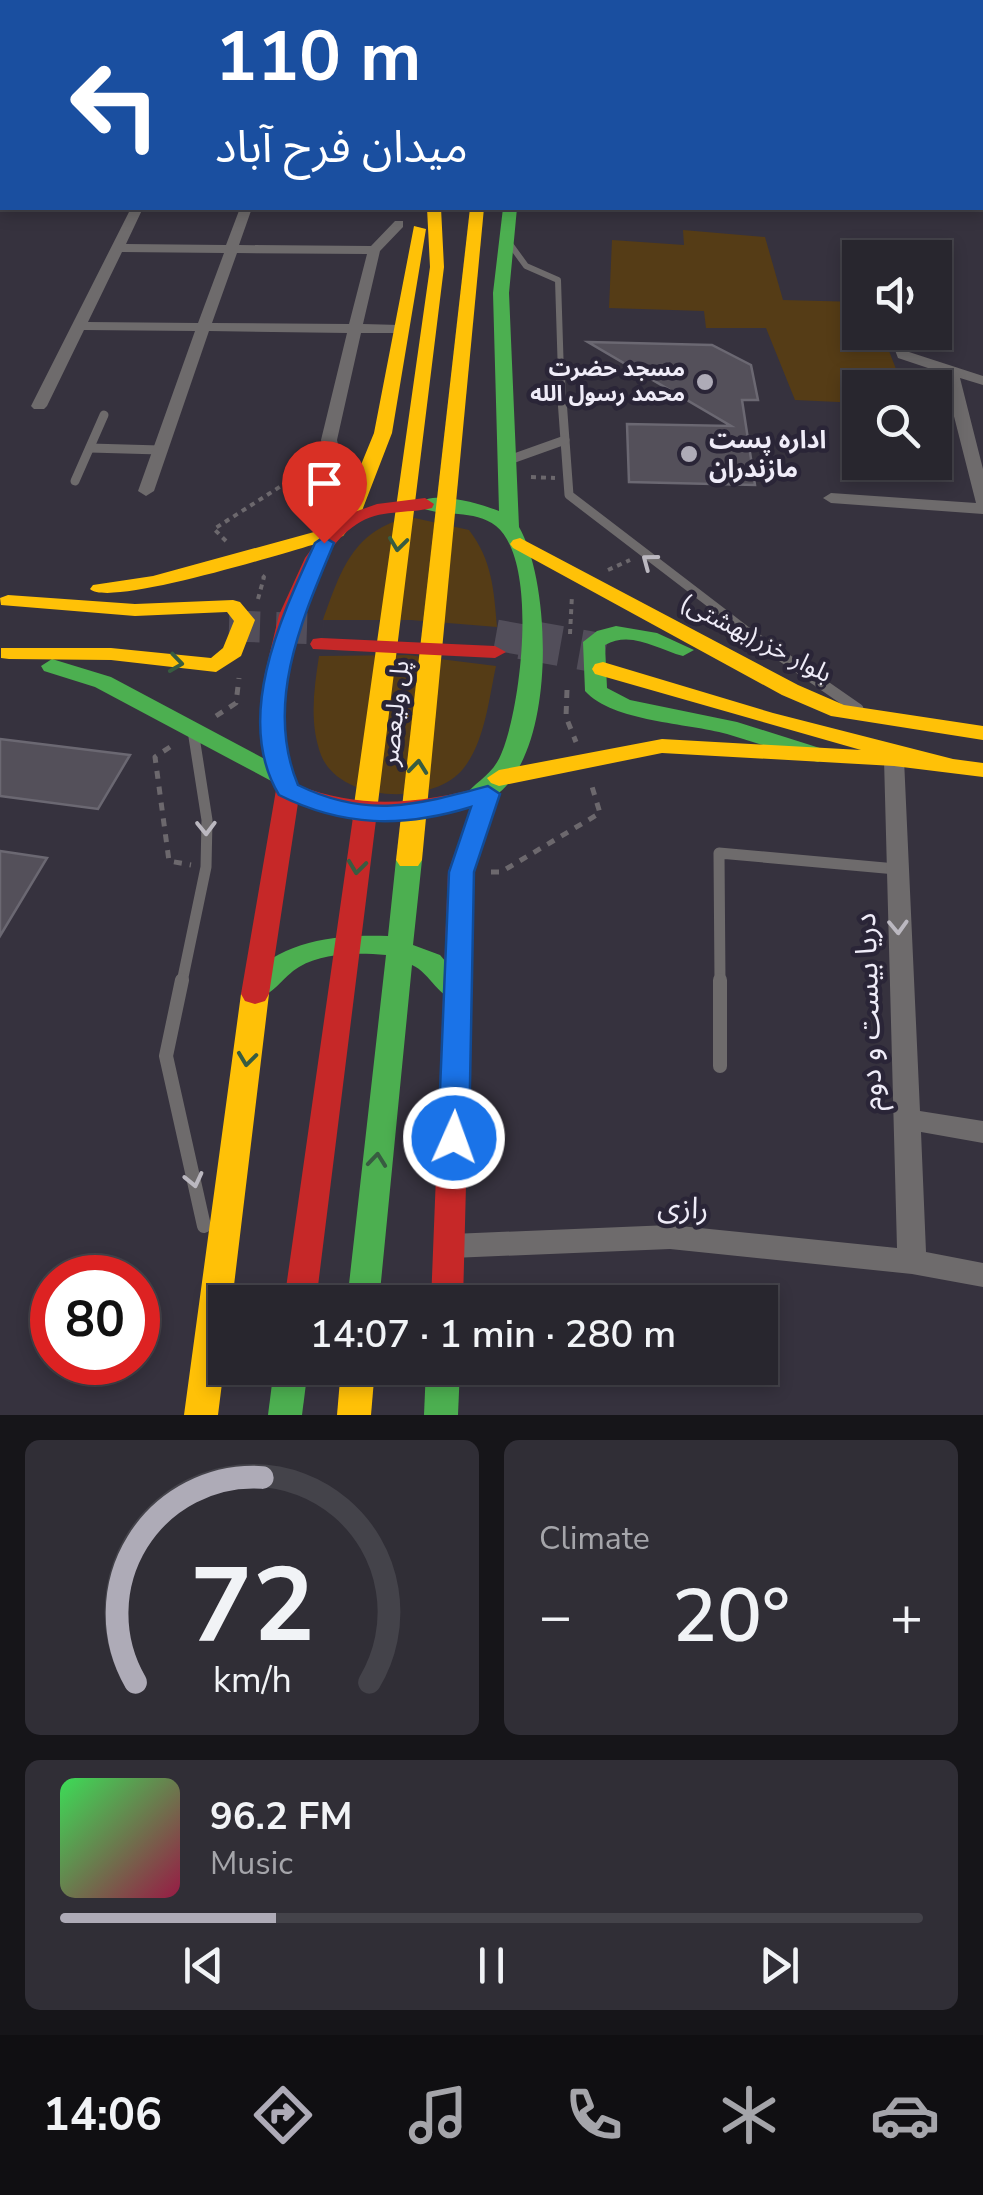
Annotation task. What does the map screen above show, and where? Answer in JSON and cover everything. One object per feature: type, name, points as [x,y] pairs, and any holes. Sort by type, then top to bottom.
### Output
[{"type":"main road","points":[[220,1285],[286,784],[275,758],[272,726],[278,672],[311,565],[342,527],[383,432],[424,210]]},
{"type":"main road","points":[[434,210],[437,268]]},
{"type":"main road","points":[[437,268],[455,210]]},
{"type":"main road","name":"پل ولیعصر","points":[[366,1285],[477,210]]},
{"type":"main road","points":[[500,210],[506,237]]},
{"type":"main road","points":[[383,432],[398,449],[425,456],[466,450],[480,438],[502,294],[510,210]]},
{"type":"main road","points":[[400,216],[410,274]]},
{"type":"main road","name":"پل ولیعصر","points":[[302,1285],[437,268]]},
{"type":"main road","points":[[448,1285],[462,872],[494,786],[508,766],[526,709],[532,648],[532,607],[515,536],[508,460],[502,294]]},
{"type":"main road","points":[[3,606],[154,582],[342,527],[386,507],[461,506],[515,536]]},
{"type":"main road","name":"بلوار خزر(بهشتی)","points":[[515,536],[790,690],[871,718],[983,733]]},
{"type":"main road","points":[[3,606],[135,610],[218,604],[233,606],[244,620],[234,652],[216,664],[3,646]]},
{"type":"main road","points":[[3,606],[226,633],[3,646]]},
{"type":"main road","points":[[790,690],[639,634],[616,630],[602,634],[594,642],[594,682],[602,697],[729,726],[818,755]]},
{"type":"main road","points":[[322,637],[496,644]]},
{"type":"main road","points":[[3,646],[103,682],[326,808],[376,816],[435,810],[494,786],[662,746],[894,759],[983,770]]},
{"type":"main road","points":[[840,710],[604,662],[765,718],[956,767]]},
{"type":"main road","points":[[256,990],[290,960],[337,945],[387,945],[430,962],[458,992]]},
{"type":"main road","points":[[201,1415],[208,1367]]},
{"type":"main road","points":[[285,1415],[289,1385]]},
{"type":"main road","points":[[354,1415],[357,1385]]},
{"type":"main road","points":[[441,1415],[442,1385]]},
{"type":"street","points":[[39,406],[136,210]]},
{"type":"street","points":[[146,491],[245,210]]},
{"type":"street","points":[[342,527],[328,440],[374,250],[400,216]]},
{"type":"street","points":[[117,248],[374,250]]},
{"type":"street","points":[[78,326],[400,329]]},
{"type":"street","points":[[901,350],[903,355],[950,370]]},
{"type":"street","points":[[952,371],[983,381]]},
{"type":"street","points":[[952,378],[983,500]]},
{"type":"street","points":[[831,498],[983,509]]},
{"type":"street","name":"دریا بیست و دوم","points":[[894,759],[912,1262]]},
{"type":"street","points":[[906,1119],[983,1132]]},
{"type":"street","name":"رازی","points":[[450,1246],[670,1237],[912,1262],[983,1275]]},
{"type":"lane","points":[[506,237],[526,266],[558,280],[569,495],[723,616],[871,718]]},
{"type":"lane","points":[[75,482],[104,415]]},
{"type":"lane","points":[[508,460],[565,440]]},
{"type":"lane","points":[[90,448],[160,450]]},
{"type":"lane","points":[[193,732],[208,820],[206,868],[166,1056],[217,1285]]},
{"type":"lane","points":[[720,1066],[719,853],[896,869]]},
{"type":"shaded area","points":[[683,230],[765,237],[783,300],[842,302],[842,350],[889,350],[896,370],[842,370],[842,402],[795,400],[766,328],[706,328],[704,311],[609,308],[612,240],[684,245]]},
{"type":"shaded area","points":[[410,517],[469,530],[487,564],[497,627],[411,620],[323,620],[343,569],[362,542],[391,523]]},
{"type":"shaded area","points":[[408,655],[496,666],[481,733],[470,758],[449,781],[431,789],[388,794],[347,783],[331,771],[317,743],[314,693],[319,656]]},
{"type":"building","points":[[588,342],[712,345],[751,365],[758,400],[742,400],[755,485],[629,482],[627,424],[731,426]]},
{"type":"building","points":[[0,739],[130,755],[98,809],[0,796]]},
{"type":"building","points":[[0,851],[47,858],[0,936]]},
{"type":"tunnel","points":[[229,626],[323,629]]},
{"type":"tunnel","points":[[496,635],[535,642]]},
{"type":"tunnel","points":[[521,639],[605,654]]},
{"type":"traffic: fast","points":[[509,528],[501,293],[510,210]]},
{"type":"traffic: fast","points":[[425,504],[471,508],[503,522],[523,554],[531,589],[532,674],[525,716],[513,754],[497,782],[475,798]]},
{"type":"traffic: fast","points":[[683,650],[627,632],[605,636],[594,642],[596,691],[623,705],[729,727],[818,755]]},
{"type":"traffic: fast","points":[[52,666],[103,682],[283,778]]},
{"type":"traffic: fast","points":[[365,1285],[409,860]]},
{"type":"traffic: fast","points":[[256,989],[290,960],[337,945],[387,945],[430,962],[458,992]]},
{"type":"traffic: fast","points":[[285,1415],[289,1385]]},
{"type":"traffic: fast","points":[[441,1415],[442,1385]]},
{"type":"traffic: slow","points":[[364,819],[437,267],[434,210]]},
{"type":"traffic: slow","points":[[409,860],[477,210]]},
{"type":"traffic: slow","points":[[348,521],[383,433],[419,229]]},
{"type":"traffic: slow","points":[[100,589],[154,582],[336,532]]},
{"type":"traffic: slow","points":[[520,544],[790,690],[839,711],[983,733]]},
{"type":"traffic: slow","points":[[8,601],[135,610],[233,606],[245,620],[233,651],[216,665],[111,654],[9,653]]},
{"type":"traffic: slow","points":[[603,669],[765,718],[956,767]]},
{"type":"traffic: slow","points":[[499,778],[662,746],[894,759],[983,770]]},
{"type":"traffic: slow","points":[[201,1415],[255,994]]},
{"type":"traffic: slow","points":[[354,1415],[357,1385]]},
{"type":"traffic: jam","points":[[425,504],[358,516],[331,536],[315,558],[301,585],[281,647],[272,706],[274,746],[288,790],[335,806],[403,811],[475,798]]},
{"type":"traffic: jam","points":[[321,644],[495,652]]},
{"type":"traffic: jam","points":[[255,994],[288,790]]},
{"type":"traffic: jam","points":[[448,1285],[461,872],[487,794]]},
{"type":"traffic: jam","points":[[302,1285],[364,819]]},
{"type":"place","name":"مسجد حضرت محمد رسول الله","points":[[705,382]]},
{"type":"place","name":"اداره پست مازندران","points":[[689,454]]},
{"type":"route","points":[[324,543],[311,565],[293,614],[278,672],[272,726],[275,758],[288,790],[326,808],[376,816],[435,810],[488,794],[462,872],[454,1138]]}]
